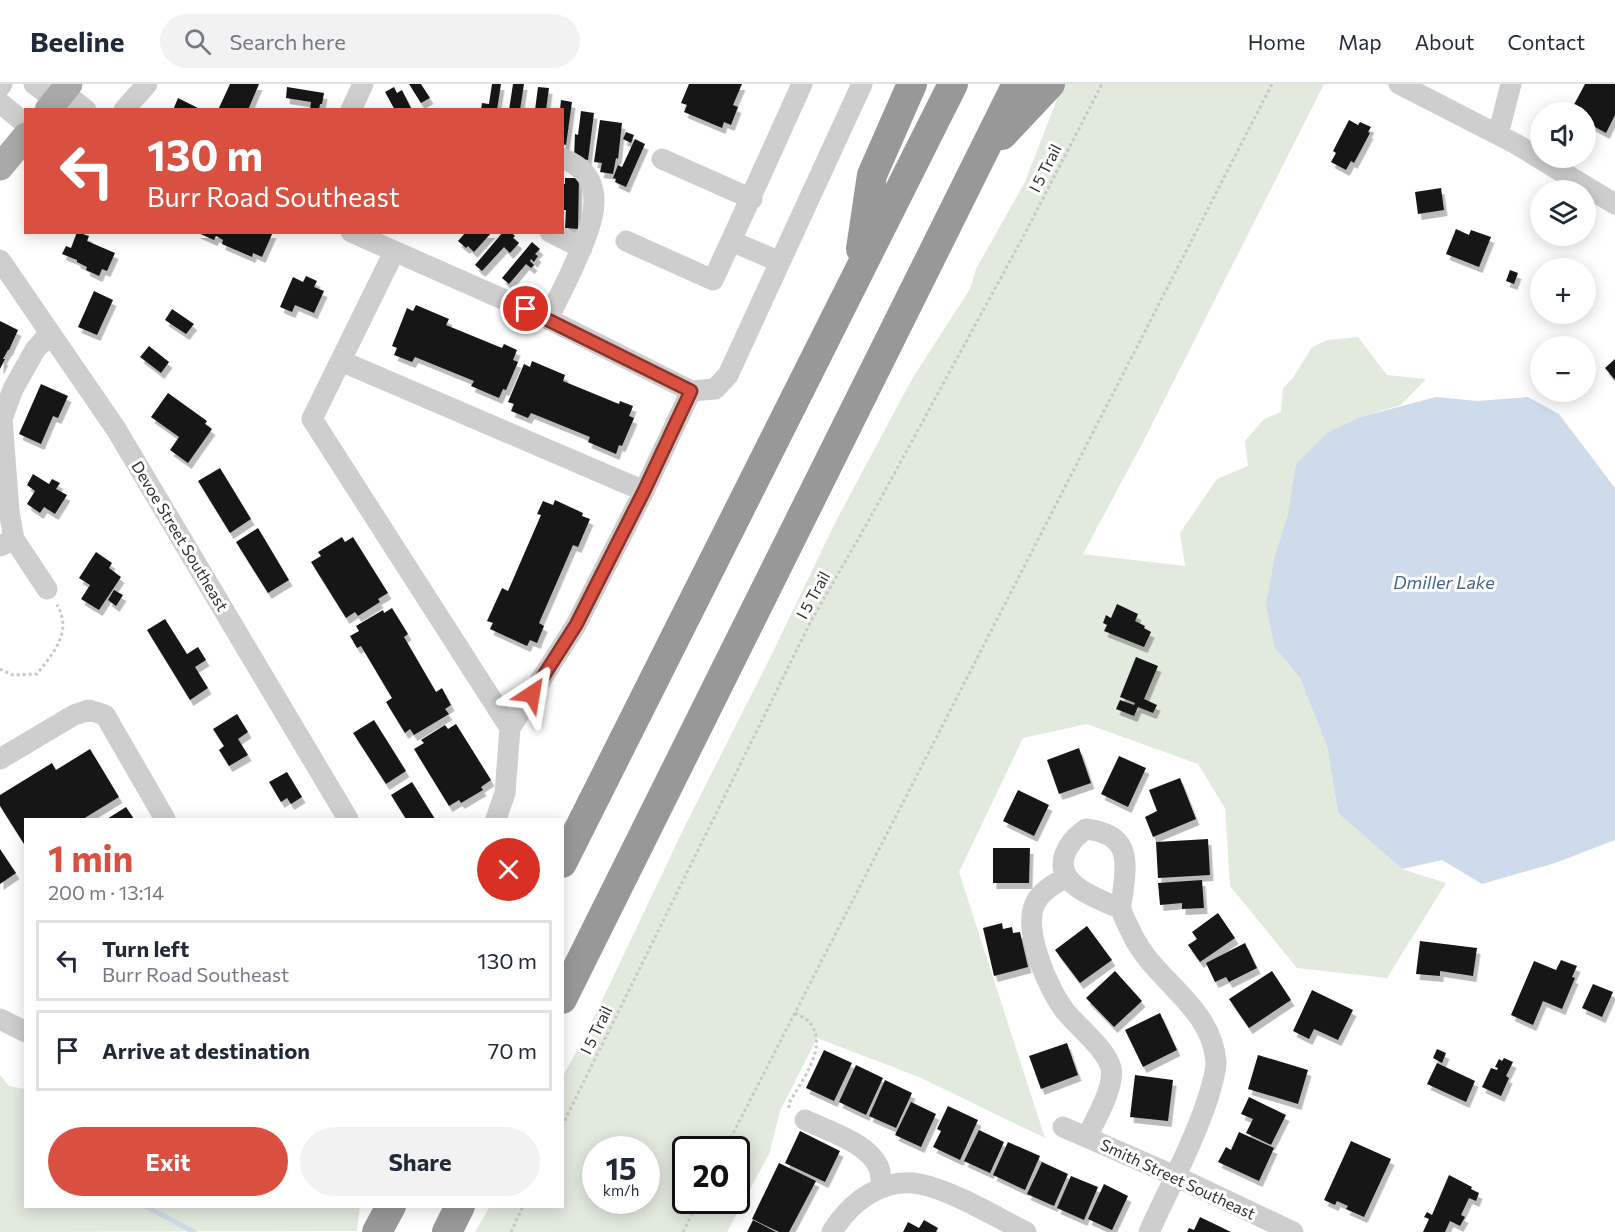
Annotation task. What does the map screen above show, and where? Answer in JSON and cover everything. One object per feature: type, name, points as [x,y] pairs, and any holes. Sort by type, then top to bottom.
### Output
[{"type":"highway","points":[[858,274],[872,175],[912,84]]},
{"type":"highway","points":[[564,859],[953,84]]},
{"type":"highway","points":[[564,995],[1017,84]]},
{"type":"highway","points":[[978,162],[1050,84]]},
{"type":"highway","points":[[377,1232],[389,1208]]},
{"type":"highway","points":[[447,1232],[459,1208]]},
{"type":"main road","points":[[0,166],[24,138]]},
{"type":"street","points":[[126,108],[147,84]]},
{"type":"street","points":[[352,108],[363,84]]},
{"type":"street","points":[[626,241],[713,279],[752,199],[802,84]]},
{"type":"street","points":[[355,234],[548,319],[691,391],[715,389],[728,375],[862,84]]},
{"type":"street","points":[[1399,84],[1498,135],[1615,204]]},
{"type":"street","points":[[1498,135],[1511,84]]},
{"type":"street","points":[[54,94],[82,108]]},
{"type":"street","points":[[0,103],[24,122]]},
{"type":"street","points":[[548,319],[582,248],[593,218],[595,202],[592,185],[584,171],[564,159]]},
{"type":"street","points":[[662,159],[752,199]]},
{"type":"street","points":[[554,234],[582,248]]},
{"type":"street","points":[[731,241],[780,262]]},
{"type":"street","points":[[394,252],[312,419],[510,728]]},
{"type":"street","name":"Devoe Street Southeast","points":[[3,273],[50,333],[116,429],[347,818]]},
{"type":"street","points":[[47,588],[7,542],[9,511],[2,419],[14,389],[35,350],[50,333]]},
{"type":"street","points":[[341,361],[644,491]]},
{"type":"street","points":[[496,818],[506,793],[510,728],[576,625],[644,491],[691,391]]},
{"type":"street","points":[[0,759],[74,715],[89,710],[105,715],[164,818]]},
{"type":"street","points":[[1121,909],[1093,897],[1066,877],[1062,862],[1075,837],[1086,829],[1111,835],[1121,844],[1125,855],[1126,874],[1121,909],[1143,955],[1189,1003],[1203,1023],[1212,1043],[1216,1064],[1202,1116],[1149,1232]]},
{"type":"street","points":[[1066,877],[1052,885],[1037,899],[1032,914],[1033,934],[1048,983],[1056,997],[1072,1019],[1102,1052],[1112,1071],[1102,1106],[1087,1137]]},
{"type":"street","points":[[0,1019],[24,1031]]},
{"type":"street","points":[[805,1120],[865,1149],[880,1170],[882,1187]]},
{"type":"street","name":"Smith Street Southeast","points":[[1063,1126],[1293,1232]]},
{"type":"street","points":[[832,1232],[844,1215],[862,1198],[882,1187],[899,1183],[918,1183],[937,1188],[1026,1232]]},
{"type":"path","name":"I 5 Trail","points":[[564,1122],[811,621],[869,520],[1016,250],[1102,84]]},
{"type":"path","points":[[732,1136],[1272,84]]},
{"type":"path","points":[[0,669],[13,675],[37,674],[55,652],[64,631],[59,609],[47,588]]},
{"type":"path","points":[[795,1013],[810,1023],[816,1038],[816,1054],[789,1103],[789,1109],[805,1120]]},
{"type":"path","points":[[511,1232],[522,1208]]},
{"type":"path","points":[[682,1232],[692,1214]]},
{"type":"shaded area","points":[[1065,84],[1324,84],[1144,440],[1083,554],[1185,566],[1180,533],[1217,479],[1248,466],[1245,441],[1264,419],[1281,412],[1283,388],[1293,378],[1312,347],[1328,340],[1358,337],[1387,375],[1426,379],[1401,405],[1360,417],[1328,432],[1288,514],[1275,555],[1275,648],[1300,678],[1327,746],[1338,813],[1402,869],[1446,883],[1387,978],[1297,968],[1230,886],[1225,808],[1198,764],[1087,724],[1023,738],[959,872],[1045,1138],[919,1077],[817,1038],[780,1111],[769,1154],[750,1189],[750,1136],[672,1136],[672,1214],[737,1214],[727,1232],[475,1232],[489,1208],[564,1208],[564,1074],[588,1030],[683,830],[835,523],[912,379],[970,289],[976,269],[1025,182]]},
{"type":"shaded area","points":[[0,1075],[9,1086],[24,1089],[24,1208],[360,1208],[357,1231],[0,1232]]},
{"type":"water","name":"Dmiller Lake","points":[[1436,397],[1477,401],[1528,397],[1530,402],[1537,402],[1559,414],[1615,488],[1615,840],[1555,863],[1482,884],[1442,860],[1402,869],[1338,813],[1327,746],[1300,678],[1275,648],[1266,606],[1275,555],[1288,514],[1296,464],[1328,432],[1360,417]]},
{"type":"building","points":[[230,84],[259,84],[249,108],[219,108]]},
{"type":"building","points":[[409,84],[421,84],[430,98],[421,103]]},
{"type":"building","points":[[492,84],[501,84],[497,108],[481,108],[482,103],[489,104]]},
{"type":"building","points":[[513,84],[524,84],[520,108],[509,108]]},
{"type":"building","points":[[689,84],[742,84],[733,105],[738,107],[731,125],[724,122],[722,128],[684,112],[687,105],[681,103]]},
{"type":"building","points":[[1585,84],[1615,84],[1615,115],[1606,133],[1596,128],[1596,102],[1575,102]]},
{"type":"building","points":[[287,87],[324,93],[319,108],[310,108],[311,102],[286,98]]},
{"type":"building","points":[[394,87],[397,93],[402,90],[411,108],[394,108],[385,92]]},
{"type":"building","points":[[538,87],[549,88],[546,108],[535,108]]},
{"type":"building","points":[[178,98],[198,108],[174,108]]},
{"type":"building","points":[[561,100],[572,102],[566,145],[564,144],[564,108],[560,108]]},
{"type":"building","points":[[581,111],[594,113],[588,160],[574,158],[575,134],[578,135]]},
{"type":"building","points":[[600,120],[622,123],[618,159],[616,158],[613,174],[600,172],[602,163],[594,162]]},
{"type":"building","points":[[1349,120],[1358,125],[1360,122],[1371,127],[1354,163],[1351,161],[1346,170],[1331,162],[1336,153],[1333,151]]},
{"type":"building","points":[[626,132],[634,135],[631,143],[623,139]]},
{"type":"building","points":[[635,139],[645,144],[626,187],[615,182],[616,179],[613,178],[618,165],[622,167]]},
{"type":"building","points":[[565,178],[579,178],[578,229],[565,228]]},
{"type":"building","points":[[1441,188],[1444,210],[1418,214],[1415,192]]},
{"type":"building","points":[[1456,229],[1469,235],[1471,230],[1491,237],[1479,267],[1446,254]]},
{"type":"building","points":[[76,234],[83,234],[89,236],[87,241],[115,253],[107,271],[102,269],[99,276],[86,270],[87,267],[77,260],[62,254],[66,246],[71,248]]},
{"type":"building","points":[[200,234],[272,234],[262,257],[253,253],[252,257],[222,244],[223,240],[216,236],[214,240]]},
{"type":"building","points":[[464,234],[490,234],[474,252],[458,241]]},
{"type":"building","points":[[501,234],[515,236],[513,238],[519,243],[510,253],[504,247],[482,271],[475,265]]},
{"type":"building","points":[[532,242],[540,249],[535,254],[538,256],[534,262],[531,259],[530,261],[534,265],[531,268],[526,264],[509,284],[502,278]]},
{"type":"building","points":[[1510,270],[1518,273],[1514,284],[1506,281]]},
{"type":"building","points":[[306,276],[317,281],[314,287],[324,291],[314,313],[295,305],[292,312],[280,307],[293,277],[303,282]]},
{"type":"building","points":[[94,291],[113,300],[97,335],[78,327]]},
{"type":"building","points":[[416,305],[449,319],[446,325],[502,348],[504,344],[517,350],[513,360],[518,362],[506,390],[503,389],[499,398],[471,386],[474,381],[415,357],[412,362],[394,355],[397,348],[392,346],[407,308],[413,311]]},
{"type":"building","points":[[172,309],[194,324],[186,334],[165,320]]},
{"type":"building","points":[[0,321],[18,330],[0,369]]},
{"type":"building","points":[[149,346],[169,362],[161,373],[140,357]]},
{"type":"building","points":[[1615,359],[1615,380],[1605,368]]},
{"type":"building","points":[[532,361],[565,375],[563,381],[619,404],[620,401],[633,406],[629,416],[634,418],[616,454],[588,442],[590,437],[531,413],[528,418],[511,411],[514,404],[508,402],[524,364],[530,367]]},
{"type":"building","points":[[41,384],[68,396],[58,418],[53,416],[41,444],[19,434]]},
{"type":"building","points":[[168,393],[207,421],[205,424],[212,429],[188,463],[170,450],[179,437],[151,417]]},
{"type":"building","points":[[220,468],[251,519],[230,533],[198,481]]},
{"type":"building","points":[[33,474],[49,484],[52,479],[60,483],[56,489],[67,495],[55,514],[44,507],[40,513],[27,504],[35,491],[27,485]]},
{"type":"building","points":[[555,500],[583,513],[582,516],[590,519],[578,547],[573,545],[539,623],[544,626],[537,643],[530,640],[527,646],[490,629],[493,623],[487,621],[502,588],[508,591],[541,515],[537,514],[543,501],[553,505]]},
{"type":"building","points":[[258,528],[289,580],[268,593],[236,542]]},
{"type":"building","points":[[342,537],[345,542],[353,537],[388,593],[378,599],[380,602],[358,616],[355,612],[346,618],[311,562],[321,556],[318,552]]},
{"type":"building","points":[[96,552],[112,563],[109,568],[121,577],[99,610],[81,599],[90,585],[79,578]]},
{"type":"building","points":[[114,590],[123,595],[116,606],[108,600]]},
{"type":"building","points":[[1117,604],[1138,614],[1135,621],[1151,632],[1144,647],[1104,631],[1107,625],[1103,623],[1106,615],[1111,618]]},
{"type":"building","points":[[392,608],[408,634],[404,637],[436,692],[442,688],[451,705],[445,709],[449,714],[414,735],[410,729],[405,733],[386,702],[392,698],[361,646],[357,648],[350,636],[359,631],[356,626],[383,610],[384,613]]},
{"type":"building","points":[[165,619],[187,654],[198,647],[206,660],[195,667],[208,688],[190,700],[147,630]]},
{"type":"building","points":[[1136,657],[1158,666],[1144,699],[1157,705],[1153,713],[1138,707],[1134,716],[1116,709],[1120,700],[1134,705],[1135,703],[1120,697]]},
{"type":"building","points":[[237,714],[248,732],[238,739],[248,755],[229,766],[219,750],[224,746],[213,729]]},
{"type":"building","points":[[374,720],[406,771],[386,784],[353,733]]},
{"type":"building","points":[[456,724],[491,780],[481,787],[483,790],[461,803],[459,800],[449,806],[414,749],[424,743],[421,740],[445,725],[448,729]]},
{"type":"building","points":[[1079,748],[1091,783],[1059,794],[1047,760]]},
{"type":"building","points":[[90,749],[119,797],[85,818],[24,818],[24,844],[0,806],[0,795],[52,763],[56,770]]},
{"type":"building","points":[[1119,756],[1146,768],[1128,807],[1101,794]]},
{"type":"building","points":[[287,772],[302,797],[291,804],[287,798],[281,802],[269,782]]},
{"type":"building","points":[[1180,778],[1196,819],[1153,837],[1145,817],[1157,811],[1149,790]]},
{"type":"building","points":[[412,782],[434,818],[405,818],[391,795]]},
{"type":"building","points":[[1018,790],[1049,805],[1034,836],[1003,821]]},
{"type":"building","points":[[126,807],[133,818],[109,818]]},
{"type":"building","points":[[1208,839],[1210,875],[1158,878],[1156,842]]},
{"type":"building","points":[[993,848],[1030,848],[1029,883],[993,883]]},
{"type":"building","points":[[0,849],[16,873],[0,884]]},
{"type":"building","points":[[1202,880],[1204,908],[1182,909],[1182,903],[1160,905],[1158,883]]},
{"type":"building","points":[[1218,913],[1235,938],[1200,962],[1188,945],[1197,939],[1192,932]]},
{"type":"building","points":[[1002,923],[1003,929],[1012,927],[1013,933],[1020,932],[1028,967],[994,976],[983,928]]},
{"type":"building","points":[[1087,926],[1112,960],[1080,983],[1055,950]]},
{"type":"building","points":[[1420,941],[1477,948],[1473,976],[1440,971],[1440,976],[1416,974]]},
{"type":"building","points":[[1245,943],[1257,968],[1229,982],[1226,977],[1215,982],[1206,963]]},
{"type":"building","points":[[1561,960],[1577,966],[1572,977],[1575,978],[1562,1009],[1543,1001],[1533,1025],[1511,1015],[1534,961],[1556,970]]},
{"type":"building","points":[[1115,971],[1142,1001],[1114,1027],[1086,998]]},
{"type":"building","points":[[1272,971],[1291,1000],[1249,1028],[1229,999]]},
{"type":"building","points":[[1593,984],[1613,992],[1602,1017],[1582,1008]]},
{"type":"building","points":[[1312,990],[1353,1010],[1338,1040],[1314,1029],[1309,1039],[1293,1031]]},
{"type":"building","points":[[1160,1013],[1177,1050],[1143,1067],[1125,1030]]},
{"type":"building","points":[[1067,1043],[1078,1075],[1041,1089],[1029,1056]]},
{"type":"building","points":[[1437,1049],[1446,1053],[1442,1063],[1433,1058]]},
{"type":"building","points":[[824,1050],[852,1063],[834,1101],[806,1088]]},
{"type":"building","points":[[1258,1055],[1308,1070],[1298,1104],[1248,1089]]},
{"type":"building","points":[[1504,1058],[1513,1062],[1506,1076],[1509,1078],[1501,1096],[1482,1087],[1491,1068],[1497,1070],[1498,1068],[1495,1067],[1499,1059],[1502,1061]]},
{"type":"building","points":[[1437,1063],[1475,1081],[1466,1102],[1427,1084]]},
{"type":"building","points":[[856,1065],[883,1078],[866,1115],[839,1102]]},
{"type":"building","points":[[1135,1075],[1173,1080],[1168,1121],[1130,1117]]},
{"type":"building","points":[[885,1080],[912,1093],[896,1128],[869,1116]]},
{"type":"building","points":[[1249,1097],[1286,1115],[1271,1145],[1246,1133],[1253,1119],[1241,1114]]},
{"type":"building","points":[[911,1102],[936,1114],[921,1147],[895,1135]]},
{"type":"building","points":[[948,1106],[978,1120],[960,1160],[933,1147],[941,1131],[937,1129]]},
{"type":"building","points":[[979,1130],[1004,1142],[990,1173],[964,1161]]},
{"type":"building","points":[[800,1131],[840,1151],[825,1182],[785,1163]]},
{"type":"building","points":[[1239,1132],[1274,1148],[1259,1181],[1218,1162],[1226,1147],[1231,1150]]},
{"type":"building","points":[[1351,1141],[1391,1159],[1364,1217],[1346,1209],[1348,1206],[1337,1201],[1335,1205],[1324,1200]]},
{"type":"building","points":[[1008,1142],[1040,1156],[1025,1190],[993,1175]]},
{"type":"building","points":[[1042,1162],[1068,1174],[1054,1206],[1027,1194]]},
{"type":"building","points":[[779,1163],[816,1181],[789,1232],[779,1232],[752,1219]]},
{"type":"building","points":[[1449,1175],[1479,1193],[1476,1201],[1469,1198],[1461,1215],[1465,1217],[1460,1226],[1450,1221],[1445,1232],[1423,1232],[1429,1219],[1424,1217],[1427,1212],[1432,1215]]},
{"type":"building","points":[[1071,1176],[1098,1187],[1084,1220],[1057,1208]]},
{"type":"building","points":[[1104,1184],[1128,1196],[1112,1230],[1088,1219]]},
{"type":"building","points":[[1200,1217],[1231,1232],[1187,1232],[1189,1228],[1194,1230]]},
{"type":"building","points":[[753,1220],[776,1232],[747,1232]]},
{"type":"building","points":[[924,1220],[938,1228],[936,1232],[903,1232],[908,1222],[919,1228]]},
{"type":"waterway","points":[[149,1208],[194,1232]]},
{"type":"route","points":[[526,309],[691,391],[644,491],[576,625],[532,694]]}]
